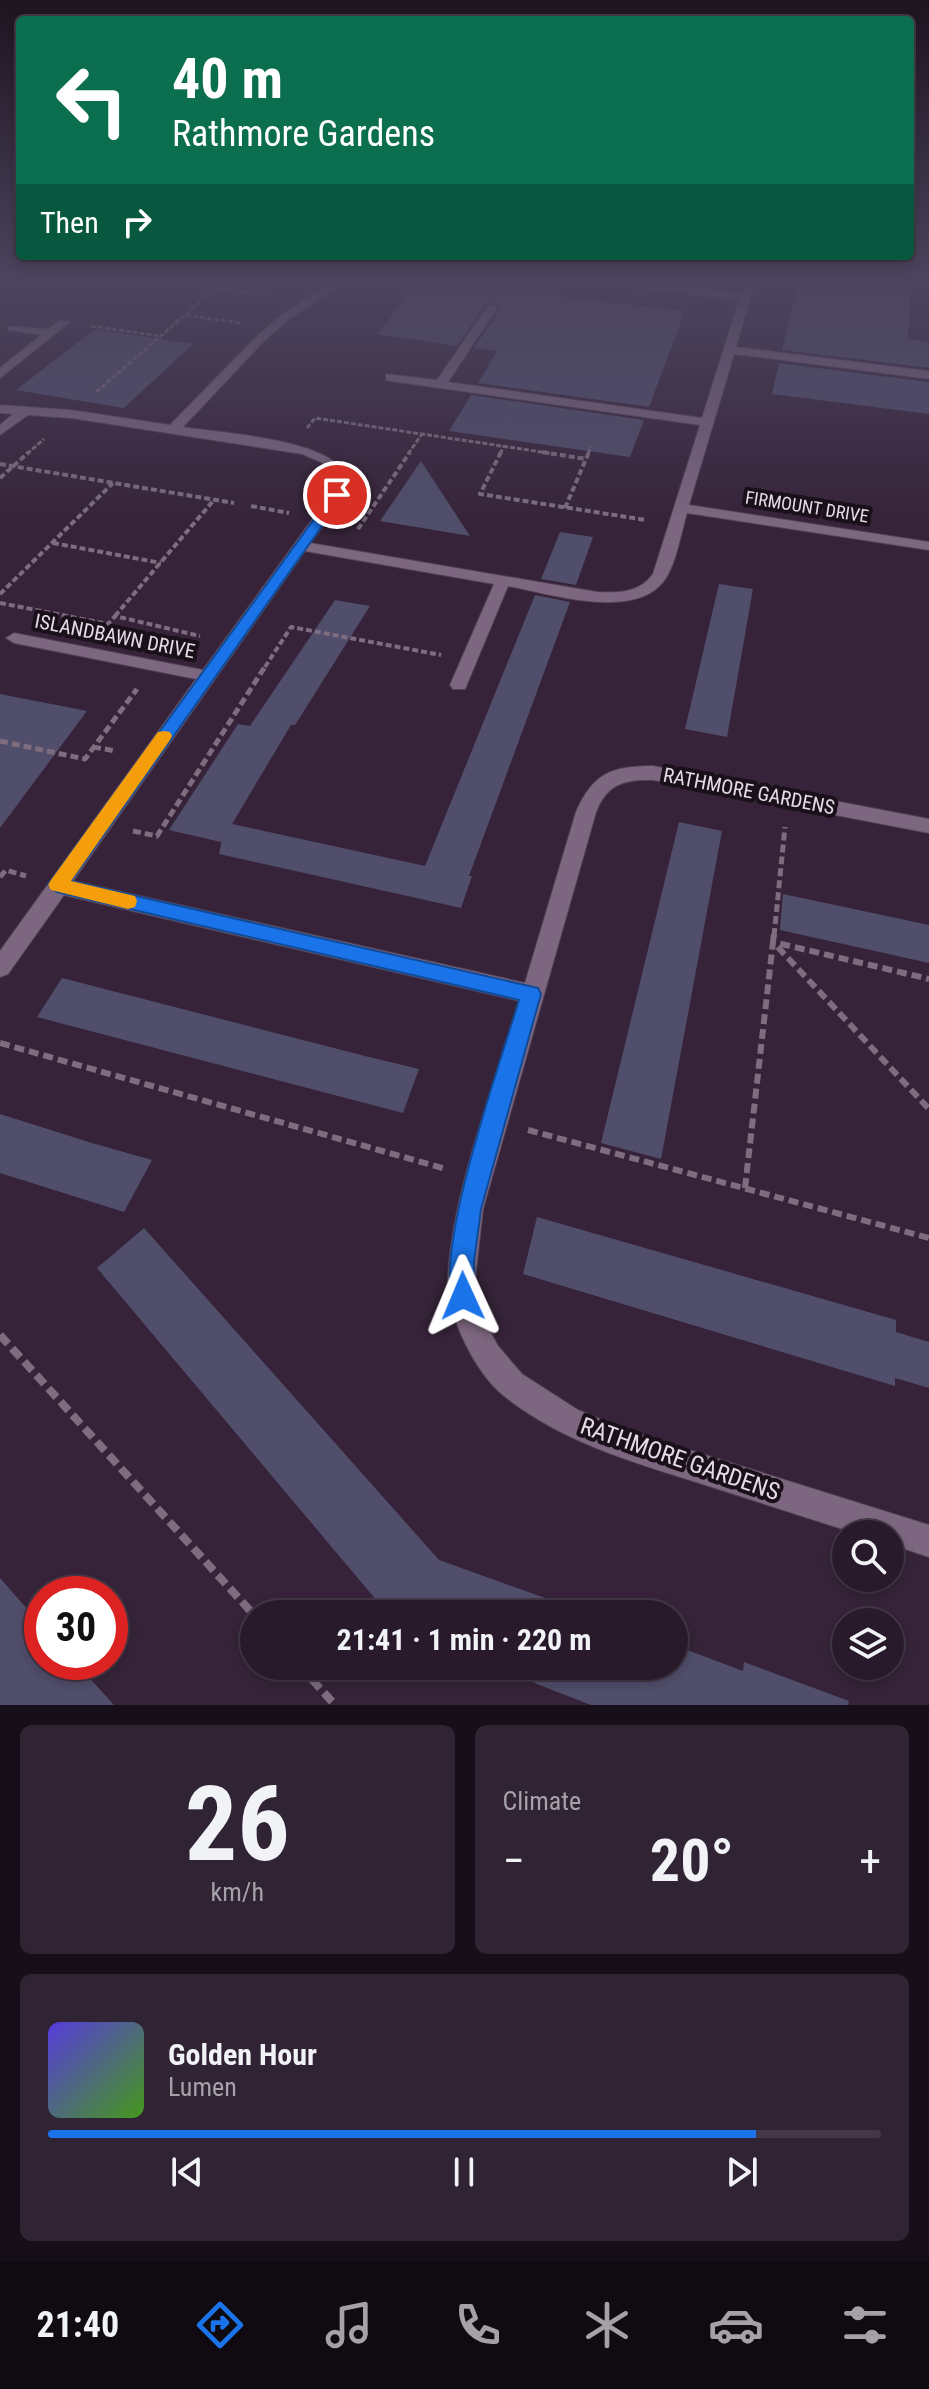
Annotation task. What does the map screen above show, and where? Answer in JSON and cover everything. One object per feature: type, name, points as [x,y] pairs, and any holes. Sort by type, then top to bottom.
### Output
[{"type":"street","points":[[0,409],[71,414],[173,430],[237,365]]},
{"type":"street","points":[[440,384],[453,365]]},
{"type":"street","points":[[300,546],[597,597],[634,595],[657,581],[725,365]]},
{"type":"street","points":[[846,365],[929,375]]},
{"type":"street","points":[[390,377],[705,422]]},
{"type":"street","points":[[0,431],[26,410]]},
{"type":"street","name":"ISLANDBAWN DRIVE","points":[[0,968],[337,495],[340,473],[331,461],[318,454],[173,430]]},
{"type":"street","name":"FIRMOUNT DRIVE","points":[[680,508],[929,546]]},
{"type":"street","points":[[459,685],[503,580]]},
{"type":"street","name":"ISLANDBAWN DRIVE","points":[[14,638],[207,676]]},
{"type":"street","name":"RATHMORE GARDENS","points":[[929,826],[653,773],[624,774],[596,789],[586,812],[477,1178],[463,1245],[463,1296],[472,1327],[488,1356],[527,1396],[568,1421],[632,1447],[929,1541]]},
{"type":"street","points":[[57,885],[531,994]]},
{"type":"path","points":[[0,478],[128,365]]},
{"type":"path","points":[[342,553],[422,434]]},
{"type":"path","points":[[504,446],[480,494],[675,525]]},
{"type":"path","points":[[565,508],[591,447]]},
{"type":"path","points":[[0,464],[234,503]]},
{"type":"path","points":[[0,594],[113,483]]},
{"type":"path","points":[[0,603],[108,624],[213,500]]},
{"type":"path","points":[[52,543],[161,563]]},
{"type":"path","points":[[115,616],[201,634],[197,641],[228,647]]},
{"type":"path","points":[[101,824],[157,836],[291,627],[470,660]]},
{"type":"path","points":[[1,742],[85,759],[155,666]]},
{"type":"path","points":[[745,1188],[789,798]]},
{"type":"path","points":[[773,942],[929,979]]},
{"type":"path","points":[[773,942],[929,1109]]},
{"type":"path","points":[[0,1043],[477,1178]]},
{"type":"path","points":[[494,1121],[929,1238]]},
{"type":"path","points":[[0,1335],[240,1600]]},
{"type":"path","points":[[313,1680],[335,1705]]},
{"type":"building","points":[[49,365],[171,365],[124,408],[16,390]]},
{"type":"building","points":[[489,365],[665,365],[649,407],[478,383]]},
{"type":"building","points":[[779,365],[929,382],[929,414],[772,394]]},
{"type":"building","points":[[901,365],[929,365],[929,368]]},
{"type":"building","points":[[471,395],[644,420],[630,457],[449,431]]},
{"type":"building","points":[[421,461],[470,536],[380,521]]},
{"type":"building","points":[[560,532],[593,537],[576,585],[541,579]]},
{"type":"building","points":[[719,584],[753,589],[727,737],[685,729]]},
{"type":"building","points":[[535,595],[570,602],[469,876],[472,876],[461,908],[219,854],[222,839],[221,842],[169,830],[238,724],[250,726],[335,600],[370,606],[295,725],[291,725],[232,824],[425,866]]},
{"type":"building","points":[[0,694],[87,711],[0,828]]},
{"type":"building","points":[[679,822],[722,831],[661,1159],[601,1143]]},
{"type":"building","points":[[783,894],[929,925],[929,963],[780,930]]},
{"type":"building","points":[[62,978],[419,1069],[403,1113],[37,1017]]},
{"type":"building","points":[[0,1114],[152,1160],[124,1212],[0,1173]]},
{"type":"building","points":[[537,1217],[896,1320],[896,1332],[929,1342],[929,1388],[895,1378],[895,1386],[523,1274]]},
{"type":"building","points":[[144,1228],[439,1560],[551,1600],[376,1600],[97,1268]]},
{"type":"building","points":[[0,1578],[24,1605],[24,1680],[91,1680],[114,1705],[0,1705]]},
{"type":"building","points":[[688,1650],[743,1671],[744,1662],[849,1701],[848,1705],[591,1705],[527,1680],[688,1680]]},
{"type":"slow traffic","points":[[128,901],[57,885],[164,736]]},
{"type":"route","points":[[337,495],[57,885],[531,994],[470,1209],[463,1245],[463,1296]]}]
